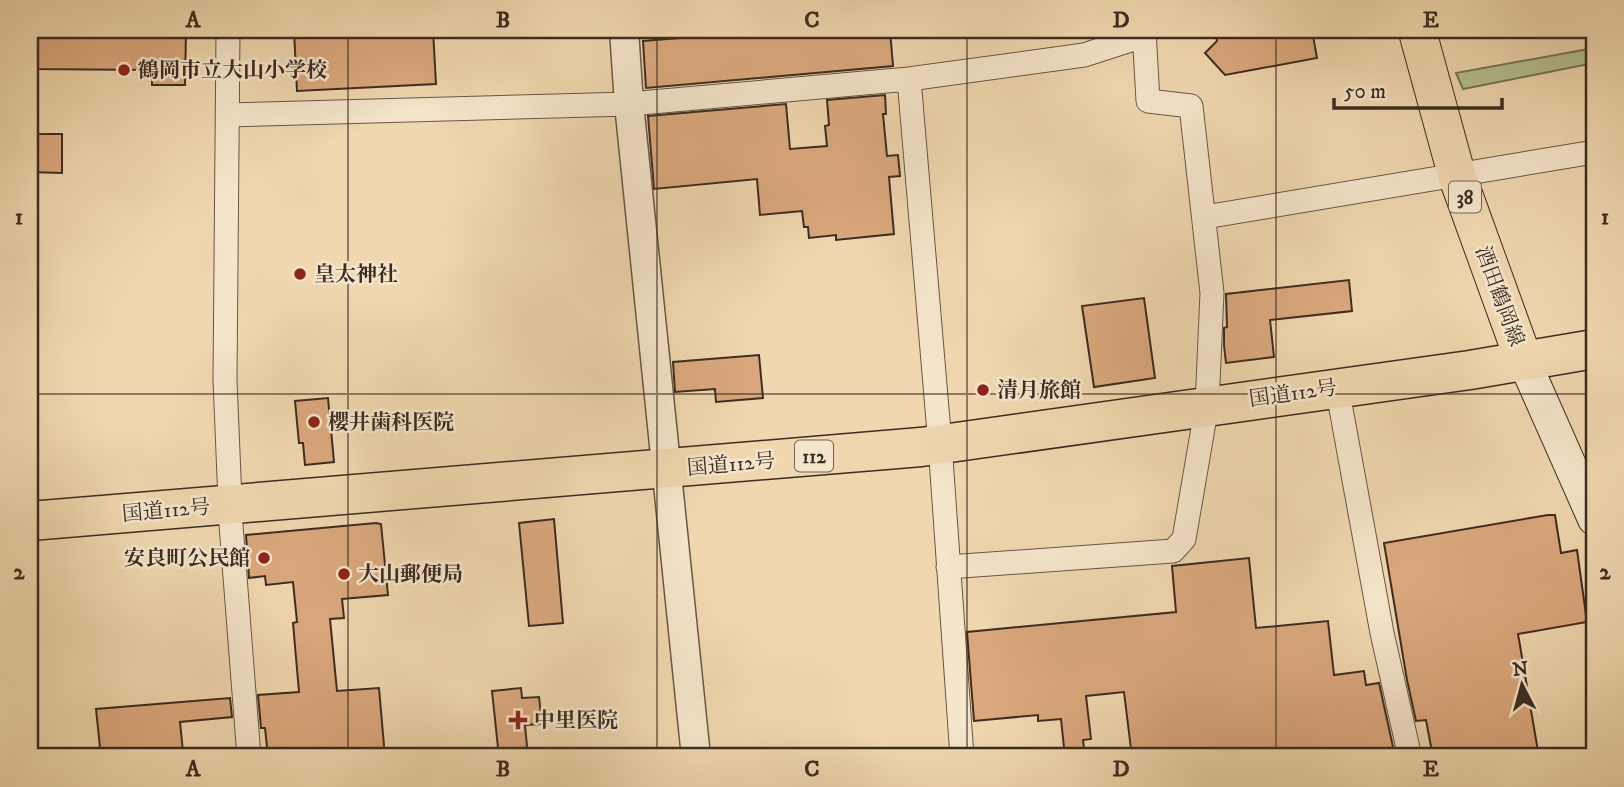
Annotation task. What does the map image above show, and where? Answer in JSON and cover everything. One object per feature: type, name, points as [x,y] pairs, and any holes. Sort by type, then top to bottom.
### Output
[{"type":"highway","name":"国道112号","points":[[30,522],[940,444],[1594,349]]},
{"type":"main road","name":"酒田鶴岡線","points":[[1417,30],[1457,176],[1524,361]]},
{"type":"main road","points":[[1524,361],[1594,519]]},
{"type":"street","points":[[228,30],[225,380],[230,505],[249,757]]},
{"type":"street","points":[[624,30],[629,104],[696,757]]},
{"type":"street","points":[[228,115],[629,104],[909,79],[1084,55],[1144,33],[1148,101],[1191,106],[1212,293],[1207,405],[1184,539],[1174,551],[948,568]]},
{"type":"street","points":[[909,79],[940,444],[962,757]]},
{"type":"street","points":[[1205,217],[1594,152]]},
{"type":"street","points":[[1337,387],[1382,633],[1410,757]]},
{"type":"green space","points":[[1594,48],[1594,63],[1463,89],[1456,73]]},
{"type":"building","points":[[30,30],[186,30],[185,85],[152,85],[152,70],[30,69]]},
{"type":"building","points":[[294,30],[433,30],[436,84],[297,91]]},
{"type":"building","points":[[678,30],[890,30],[893,66],[646,88],[643,41],[679,38]]},
{"type":"building","points":[[1215,30],[1312,30],[1317,58],[1225,75],[1205,53],[1217,41]]},
{"type":"building","points":[[885,95],[886,114],[883,114],[887,156],[898,155],[900,176],[889,177],[894,234],[836,240],[836,235],[809,238],[802,211],[760,215],[757,179],[654,189],[648,116],[786,104],[790,149],[827,146],[827,100]]},
{"type":"building","points":[[30,134],[62,134],[62,173],[30,172]]},
{"type":"building","points":[[1349,280],[1352,311],[1270,320],[1274,357],[1226,363],[1226,294]]},
{"type":"building","points":[[1144,298],[1155,378],[1094,387],[1082,306]]},
{"type":"building","points":[[759,355],[763,398],[716,402],[715,389],[675,392],[673,362]]},
{"type":"building","name":"櫻井歯科医院","points":[[328,398],[334,462],[305,465],[303,443],[299,443],[295,401]]},
{"type":"building","points":[[1555,515],[1561,553],[1577,550],[1587,622],[1518,634],[1539,757],[1433,757],[1426,720],[1416,721],[1384,543]]},
{"type":"building","points":[[554,519],[563,623],[529,626],[519,523]]},
{"type":"building","points":[[381,524],[388,595],[342,599],[344,618],[330,619],[337,691],[379,688],[385,757],[268,757],[265,728],[261,728],[258,695],[299,692],[293,623],[297,622],[293,582],[266,585],[265,576],[249,578],[246,535]]},
{"type":"building","points":[[1249,558],[1256,628],[1328,621],[1334,675],[1364,671],[1366,685],[1379,683],[1394,750],[1388,751],[1389,757],[1198,757],[1198,754],[1132,757],[1124,692],[1086,696],[1091,739],[1083,740],[1085,757],[1065,757],[1061,719],[1038,721],[1038,715],[974,721],[967,632],[1176,612],[1172,566]]},
{"type":"building","name":"中里医院","points":[[521,688],[522,698],[539,697],[542,724],[525,725],[528,757],[499,757],[492,691]]},
{"type":"building","points":[[230,698],[232,717],[180,722],[183,752],[140,757],[101,757],[96,709]]},
{"type":"place","name":"鶴岡市立大山小学校","points":[[124,70]]},
{"type":"place","name":"皇太神社","points":[[300,274]]},
{"type":"place","name":"清月旅館","points":[[983,390]]},
{"type":"place","name":"櫻井歯科医院","points":[[314,422]]},
{"type":"place","name":"安良町公民館","points":[[264,558]]},
{"type":"place","name":"大山郵便局","points":[[344,574]]},
{"type":"place","name":"中里医院","points":[[518,720]]}]
